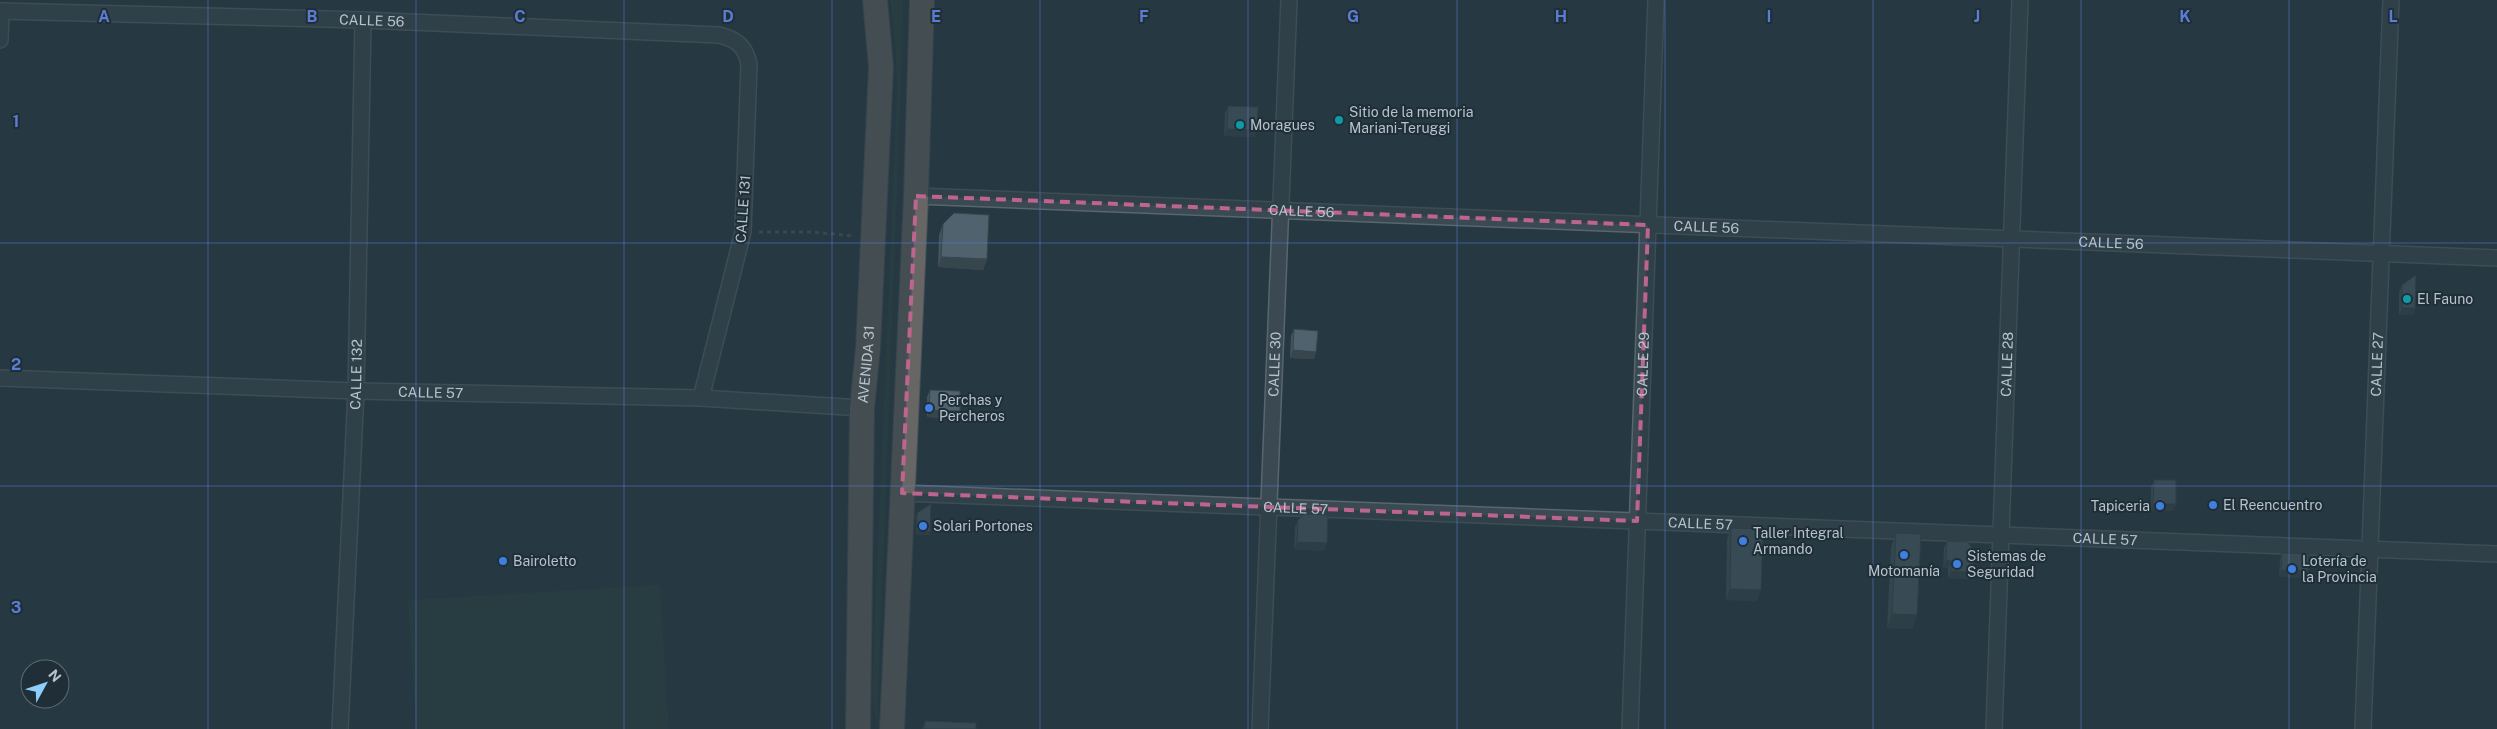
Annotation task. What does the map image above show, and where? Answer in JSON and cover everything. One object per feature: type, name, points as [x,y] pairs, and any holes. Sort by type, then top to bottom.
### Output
[{"type":"highway","name":"AVENIDA 31","points":[[858,729],[862,408],[868,348],[881,67],[875,0]]},
{"type":"highway","points":[[892,729],[916,196],[922,0]]},
{"type":"street","name":"CALLE 30","points":[[1260,729],[1289,0]]},
{"type":"street","name":"CALLE 29","points":[[1630,729],[1656,0]]},
{"type":"street","name":"CALLE 28","points":[[1994,729],[2020,0]]},
{"type":"street","name":"CALLE 27","points":[[2363,729],[2391,0]]},
{"type":"street","name":"CALLE 56","points":[[0,11],[362,20],[719,35],[732,38],[742,46]]},
{"type":"street","points":[[0,11],[0,40]]},
{"type":"street","name":"CALLE 132","points":[[340,729],[356,390],[362,20]]},
{"type":"street","name":"CALLE 131","points":[[701,398],[743,232],[749,65],[747,54],[742,46]]},
{"type":"street","name":"CALLE 56","points":[[916,196],[2497,258]]},
{"type":"street","name":"CALLE 57","points":[[0,378],[356,390],[701,398],[862,408]]},
{"type":"street","name":"CALLE 57","points":[[902,493],[2497,554]]},
{"type":"path","points":[[743,232],[812,232],[872,237]]},
{"type":"highlighted area","points":[[916,196],[1648,225],[1637,521],[902,493]]},
{"type":"green space","points":[[890,0],[903,0],[903,28],[877,729],[872,691],[897,90],[895,41]]},
{"type":"green space","points":[[660,585],[669,729],[416,729],[408,600]]},
{"type":"building","name":"Moragues","points":[[1228,106],[1258,107],[1257,130],[1227,129]]},
{"type":"building","points":[[954,213],[989,215],[987,259],[941,257],[943,224]]},
{"type":"building","points":[[2416,275],[2415,308],[2402,308],[2402,285]]},
{"type":"building","points":[[1294,329],[1318,331],[1316,352],[1293,350]]},
{"type":"building","points":[[930,390],[960,391],[960,411],[929,410]]},
{"type":"building","points":[[2154,480],[2176,480],[2176,504],[2153,504]]},
{"type":"building","name":"Solari Portones","points":[[931,504],[930,532],[917,531],[917,513]]},
{"type":"building","points":[[1304,514],[1328,515],[1327,543],[1297,542],[1298,520]]},
{"type":"building","points":[[1731,528],[1763,529],[1761,590],[1730,589]]},
{"type":"building","points":[[1896,533],[1921,534],[1917,615],[1892,614]]},
{"type":"building","name":"Sistemas de Seguridad","points":[[1947,541],[1968,542],[1974,552],[1973,572],[1951,571],[1951,561],[1946,560]]},
{"type":"building","points":[[2282,553],[2309,554],[2308,571],[2281,570]]},
{"type":"building","points":[[925,721],[976,723],[976,729],[924,729]]},
{"type":"place","name":"Sitio de la memoria Mariani-Teruggi","points":[[1339,120]]},
{"type":"place","name":"Moragues","points":[[1240,125]]},
{"type":"place","name":"El Fauno","points":[[2407,299]]},
{"type":"place","name":"Perchas y Percheros","points":[[929,408]]},
{"type":"place","name":"El Reencuentro","points":[[2213,505]]},
{"type":"place","name":"Tapiceria","points":[[2160,506]]},
{"type":"place","name":"Solari Portones","points":[[923,526]]},
{"type":"place","name":"Taller Integral Armando","points":[[1743,541]]},
{"type":"place","name":"Motomanía","points":[[1904,555]]},
{"type":"place","name":"Bairoletto","points":[[503,561]]},
{"type":"place","name":"Sistemas de Seguridad","points":[[1957,564]]},
{"type":"place","name":"Lotería de la Provincia","points":[[2292,569]]}]
